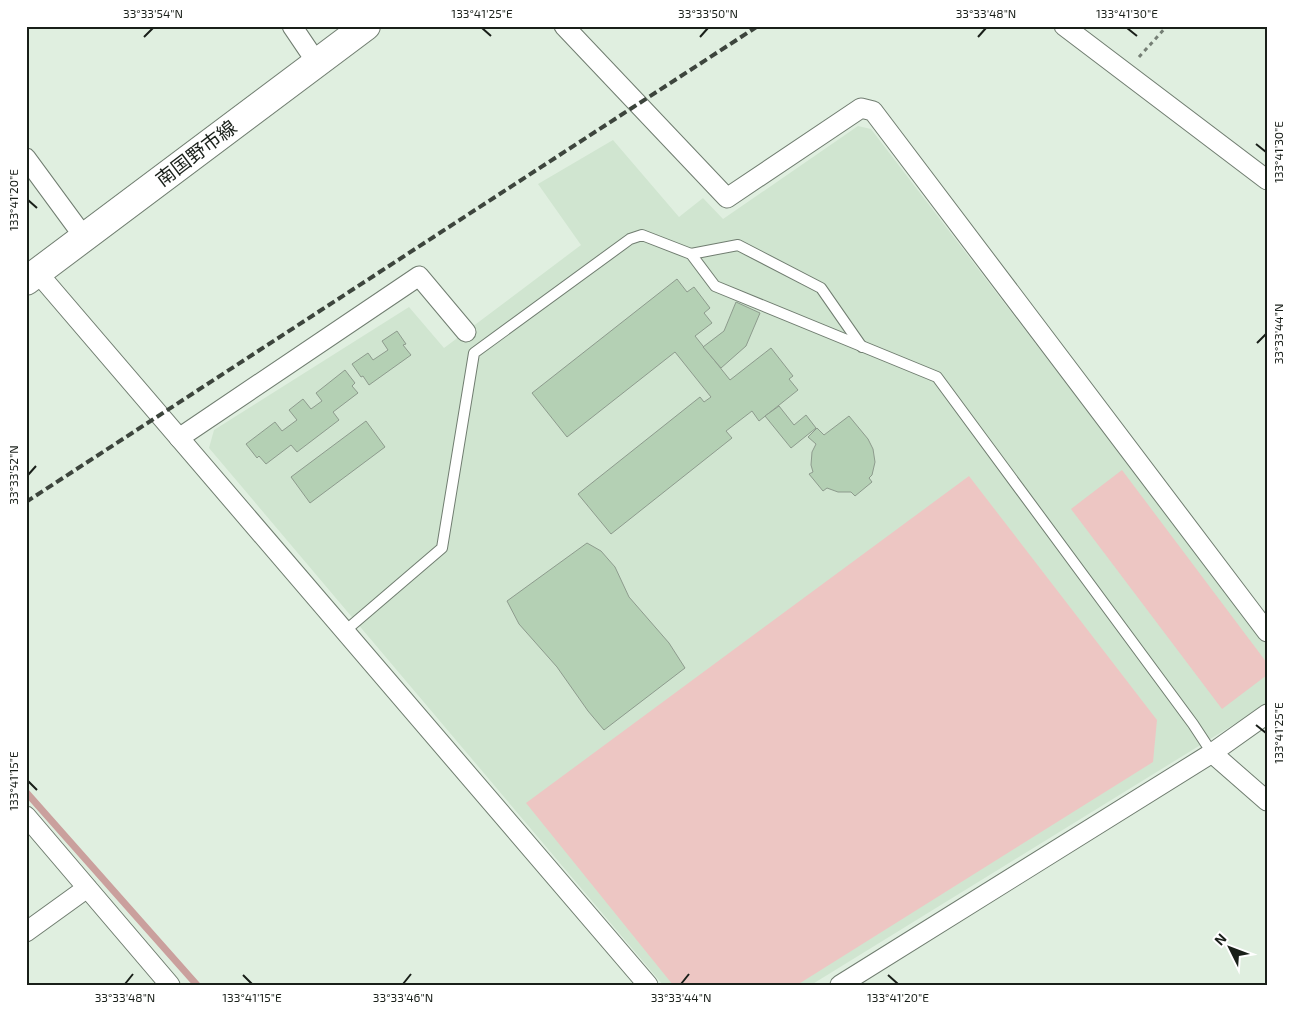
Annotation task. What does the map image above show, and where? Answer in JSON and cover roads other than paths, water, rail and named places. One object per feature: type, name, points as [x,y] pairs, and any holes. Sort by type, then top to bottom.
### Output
[{"type":"main road","name":"南国野市線","points":[[32,277],[366,26]]},
{"type":"street","points":[[292,26],[317,63]]},
{"type":"street","points":[[564,26],[727,198],[861,108],[873,111],[1267,632]]},
{"type":"street","points":[[1064,26],[1267,180]]},
{"type":"street","points":[[26,158],[84,237]]},
{"type":"street","points":[[179,438],[419,276],[472,341]]},
{"type":"street","points":[[32,277],[179,438],[648,985]]},
{"type":"street","points":[[840,985],[1212,753],[1267,714]]},
{"type":"street","points":[[1212,753],[1267,801]]},
{"type":"street","points":[[26,816],[170,985]]},
{"type":"street","points":[[26,932],[87,888]]},
{"type":"lane","points":[[345,631],[442,548],[474,353],[472,341],[630,239],[642,235],[691,254],[715,286],[937,378],[1181,708],[1212,753]]},
{"type":"lane","points":[[691,254],[738,244],[821,288],[862,347]]},
{"type":"waterway","points":[[26,792],[197,985]]},
{"type":"railway","points":[[26,502],[758,26]]}]
